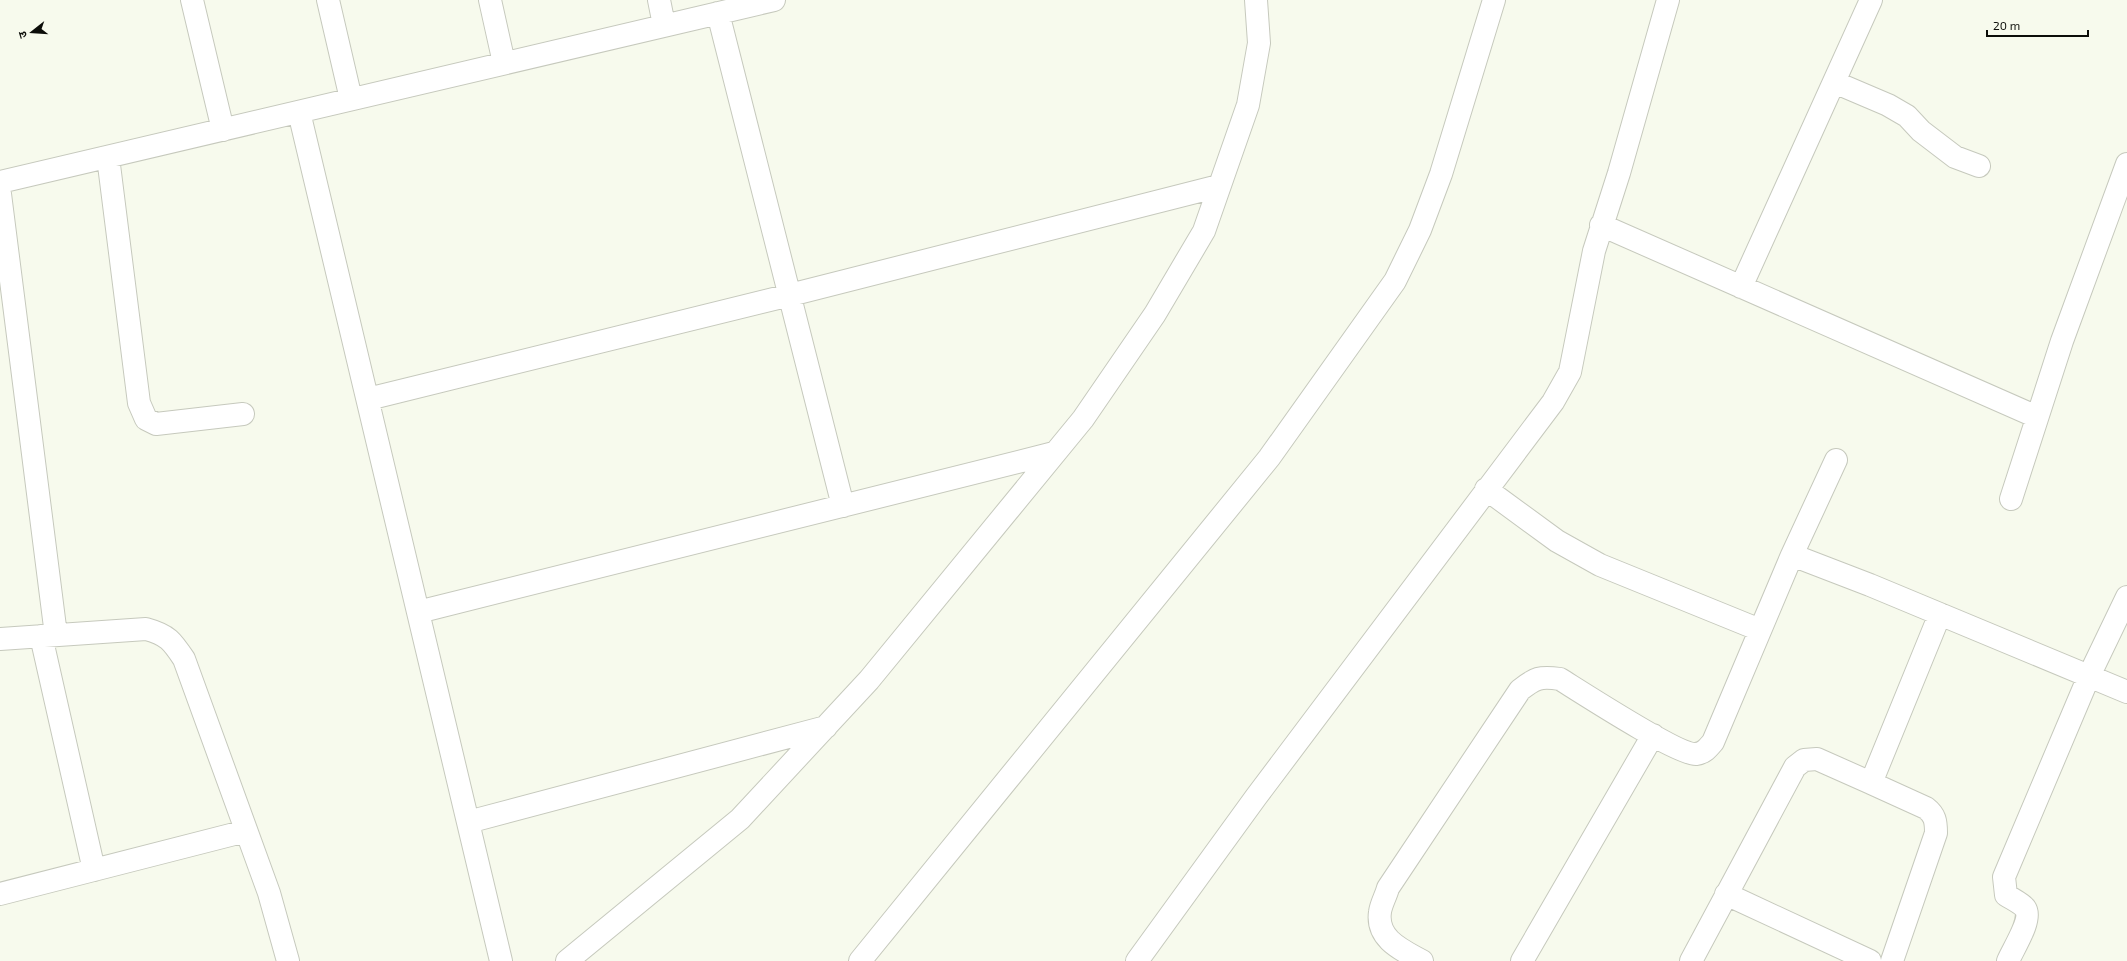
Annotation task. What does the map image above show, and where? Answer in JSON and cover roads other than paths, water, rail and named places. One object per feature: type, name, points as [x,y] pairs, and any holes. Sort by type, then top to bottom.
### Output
[{"type":"street","points":[[192,0],[223,130]]},
{"type":"street","points":[[328,0],[351,99]]},
{"type":"street","points":[[490,0],[504,63]]},
{"type":"street","points":[[659,0],[664,26]]},
{"type":"street","points":[[0,182],[774,0]]},
{"type":"street","points":[[567,961],[740,819],[869,680],[1082,418],[1155,314],[1204,231],[1248,105],[1259,43],[1256,0]]},
{"type":"street","points":[[860,961],[1269,458],[1395,281],[1420,230],[1441,174],[1494,0]]},
{"type":"street","points":[[1137,961],[1266,784],[1486,489],[1553,402],[1570,372],[1594,251],[1601,225],[1620,173],[1668,0]]},
{"type":"street","points":[[1741,287],[1871,0]]},
{"type":"street","points":[[718,13],[843,506]]},
{"type":"street","points":[[1834,82],[1888,105],[1907,116],[1921,131],[1955,157],[1978,166]]},
{"type":"street","points":[[299,112],[501,961]]},
{"type":"street","points":[[108,157],[139,403],[146,419],[156,424],[243,414]]},
{"type":"street","points":[[2011,499],[2062,341],[2127,164]]},
{"type":"street","points":[[368,399],[790,295],[1219,186]]},
{"type":"street","points":[[0,194],[48,636],[94,870]]},
{"type":"street","points":[[1601,225],[2037,417]]},
{"type":"street","points":[[418,612],[1054,453]]},
{"type":"street","points":[[1422,961],[1395,945],[1382,932],[1380,912],[1388,888],[1520,690],[1531,682],[1544,676],[1560,679],[1653,735],[1682,750],[1695,754],[1705,751],[1713,742],[1792,555],[1836,460]]},
{"type":"street","points":[[1486,489],[1557,541],[1600,564],[1760,630]]},
{"type":"street","points":[[1792,555],[1940,614],[2127,692]]},
{"type":"street","points":[[2008,961],[2027,920],[2027,912],[2024,906],[2006,895],[2004,877],[2089,676],[2127,597]]},
{"type":"street","points":[[1871,784],[1940,614]]},
{"type":"street","points":[[0,639],[146,629],[163,634],[174,643],[184,659],[246,831],[268,893],[288,961]]},
{"type":"street","points":[[468,822],[826,727]]},
{"type":"street","points":[[1522,961],[1653,735]]},
{"type":"street","points":[[1691,961],[1795,767],[1804,760],[1817,759],[1926,808],[1933,814],[1936,822],[1936,833],[1892,961]]},
{"type":"street","points":[[0,894],[246,831]]},
{"type":"street","points":[[1726,894],[1870,961]]}]
